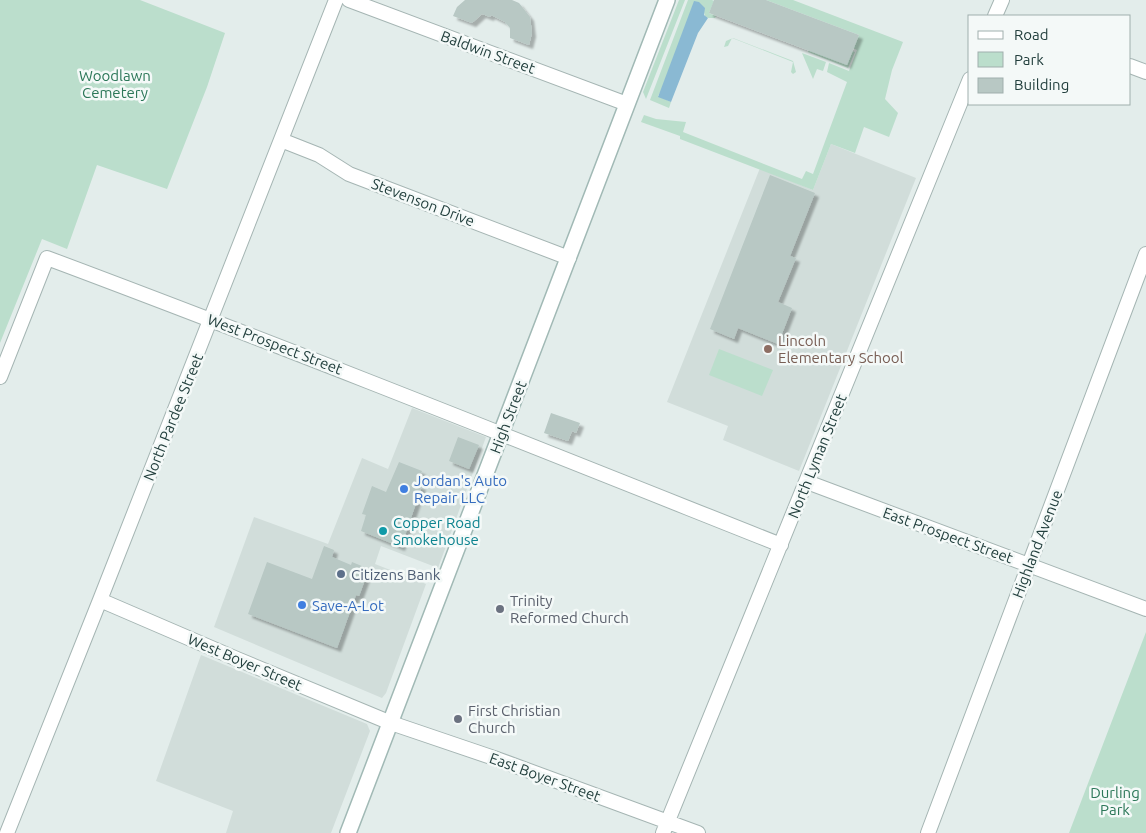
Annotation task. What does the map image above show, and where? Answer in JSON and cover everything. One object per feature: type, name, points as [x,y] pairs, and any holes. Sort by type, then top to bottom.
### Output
[{"type":"main road","name":"High Street","points":[[348,833],[667,0]]},
{"type":"street","name":"North Pardee Street","points":[[7,833],[336,0]]},
{"type":"street","name":"Baldwin Street","points":[[349,0],[627,104]]},
{"type":"street","points":[[995,15],[1002,0]]},
{"type":"street","points":[[1131,66],[1146,72]]},
{"type":"street","name":"North Lyman Street","points":[[666,828],[968,84]]},
{"type":"street","name":"Stevenson Drive","points":[[281,140],[318,154],[349,174],[569,258]]},
{"type":"street","name":"Highland Avenue","points":[[928,833],[1146,254]]},
{"type":"street","name":"West Prospect Street","points":[[0,377],[47,258],[211,319],[502,434]]},
{"type":"street","points":[[502,434],[781,545]]},
{"type":"street","name":"East Prospect Street","points":[[807,482],[1146,609]]},
{"type":"street","name":"West Boyer Street","points":[[100,600],[237,660],[391,723]]},
{"type":"street","name":"East Boyer Street","points":[[391,723],[494,758],[666,828],[698,833]]},
{"type":"shaded area","name":"Lincoln Elementary School","points":[[831,144],[916,178],[799,471],[723,440],[728,426],[667,402],[760,168],[813,190]]},
{"type":"shaded area","points":[[412,408],[486,437],[438,568],[381,546],[375,564],[426,584],[386,693],[382,698],[214,627],[254,517],[328,544],[362,458],[388,469]]},
{"type":"shaded area","points":[[201,655],[367,724],[370,731],[331,833],[226,833],[233,811],[156,781]]},
{"type":"green space","name":"Woodlawn Cemetery","points":[[0,0],[140,0],[225,33],[207,87],[167,189],[97,165],[67,249],[42,239],[0,343]]},
{"type":"green space","points":[[679,0],[685,0],[646,99],[643,92]]},
{"type":"green space","points":[[688,0],[714,1],[709,13],[716,16],[715,18],[708,18],[704,12],[658,96],[671,102],[669,108],[650,100]]},
{"type":"green space","points":[[766,0],[793,0],[903,42],[892,70],[885,99],[898,113],[889,137],[864,127],[855,153],[831,144],[813,190],[641,122],[644,115],[656,119],[686,122],[683,132],[802,179],[806,171],[813,174],[847,82],[827,72],[829,63],[849,71],[857,50],[853,48],[859,35]]},
{"type":"green space","points":[[733,38],[793,61],[796,72],[793,74],[791,72],[793,62]]},
{"type":"green space","points":[[732,39],[728,46],[724,47],[726,41]]},
{"type":"green space","points":[[809,50],[855,52],[848,68],[808,52]]},
{"type":"green space","points":[[802,53],[826,62],[823,71],[817,69],[813,79]]},
{"type":"green space","points":[[719,349],[773,370],[762,396],[709,375]]},
{"type":"green space","name":"Durling Park","points":[[1146,632],[1146,833],[1069,833]]},
{"type":"water","points":[[694,1],[699,2],[705,8],[704,15],[708,18],[698,33],[671,102],[658,97]]},
{"type":"building","points":[[465,0],[512,0],[519,3],[530,17],[532,33],[529,45],[510,38],[510,28],[505,22],[491,15],[490,17],[482,14],[472,23],[453,16],[457,7]]},
{"type":"building","points":[[714,0],[766,0],[859,35],[847,65],[709,13]]},
{"type":"building","points":[[770,175],[815,193],[790,256],[796,258],[778,302],[792,308],[778,344],[738,328],[734,339],[710,329]]},
{"type":"building","points":[[551,413],[580,423],[576,433],[572,431],[568,441],[544,433]]},
{"type":"building","points":[[458,437],[479,445],[469,469],[449,461]]},
{"type":"building","points":[[399,462],[422,471],[416,484],[422,486],[401,547],[361,531],[366,515],[362,514],[372,486],[386,492]]},
{"type":"building","name":"Save-A-Lot","points":[[324,546],[334,550],[332,557],[351,565],[352,562],[369,569],[359,596],[356,595],[337,648],[248,614],[267,562],[312,579]]},
{"type":"place","name":"Lincoln Elementary School","points":[[768,349]]},
{"type":"place","name":"Jordan's Auto Repair LLC","points":[[404,489]]},
{"type":"place","name":"Copper Road Smokehouse","points":[[383,531]]},
{"type":"place","name":"Citizens Bank","points":[[341,574]]},
{"type":"place","name":"Save-A-Lot","points":[[302,605]]},
{"type":"place","name":"Trinity Reformed Church","points":[[500,609]]},
{"type":"place","name":"First Christian Church","points":[[458,719]]}]
